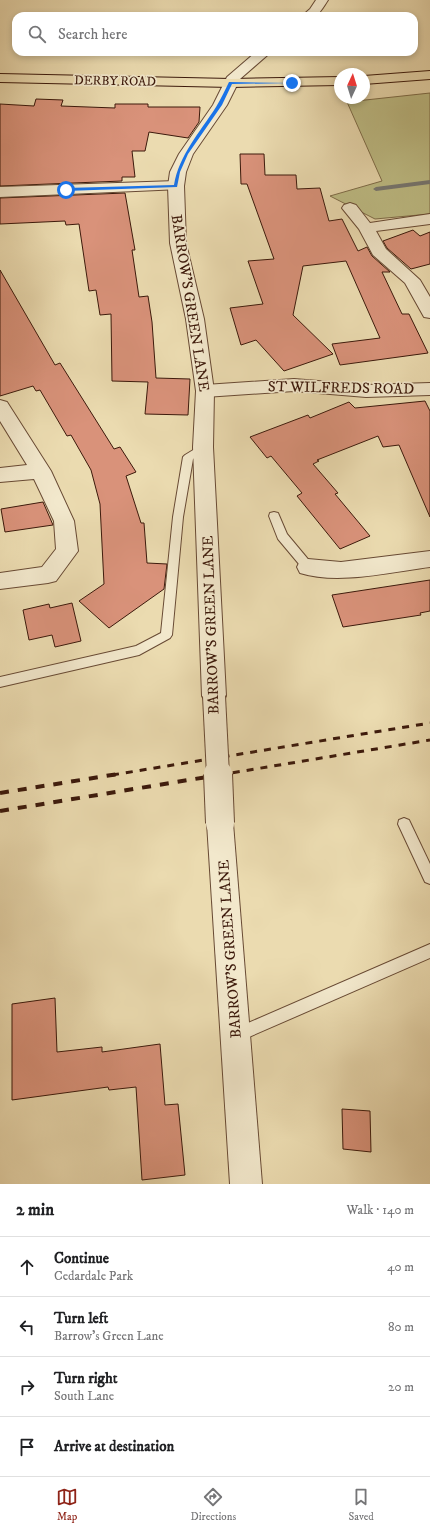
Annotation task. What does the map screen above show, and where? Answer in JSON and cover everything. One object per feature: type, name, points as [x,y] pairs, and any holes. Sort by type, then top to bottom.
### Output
[{"type":"main road","points":[[370,80],[430,75]]},
{"type":"main road","name":"DERBY ROAD","points":[[0,78],[231,83],[334,81]]},
{"type":"street","points":[[314,12],[322,0]]},
{"type":"street","name":"BARROW'S GREEN LANE","points":[[246,1184],[220,823],[203,447],[205,391],[195,319],[178,243],[176,186],[178,172],[186,154],[220,105],[234,77],[259,56]]},
{"type":"street","points":[[0,192],[176,186]]},
{"type":"street","points":[[350,208],[366,228],[379,252],[412,280],[430,313]]},
{"type":"street","points":[[366,228],[430,219]]},
{"type":"street","name":"ST WILFREDS ROAD","points":[[205,391],[294,385],[366,391],[430,389]]},
{"type":"street","points":[[0,406],[41,471],[64,521],[67,552],[48,575],[0,581]]},
{"type":"street","points":[[0,475],[41,471]]},
{"type":"street","points":[[308,567],[341,570],[430,560]]},
{"type":"lane","points":[[0,682],[139,650],[166,635],[178,517],[188,457],[203,447]]},
{"type":"lane","points":[[274,516],[282,536],[308,567]]},
{"type":"lane","points":[[404,824],[430,878]]},
{"type":"lane","points":[[236,1036],[430,950]]},
{"type":"shaded area","points":[[430,93],[430,214],[375,219],[330,196],[382,181],[348,104],[370,104],[370,100]]},
{"type":"building","points":[[36,99],[63,100],[61,106],[115,108],[115,104],[148,104],[148,107],[200,107],[199,122],[188,138],[149,132],[145,151],[132,151],[135,177],[122,177],[122,181],[0,186],[0,104],[34,106]]},
{"type":"building","points":[[240,154],[264,154],[265,175],[296,175],[297,189],[320,188],[329,221],[342,219],[358,251],[367,247],[372,256],[390,272],[382,272],[402,314],[409,314],[428,353],[340,365],[332,344],[380,338],[346,261],[303,266],[293,315],[333,354],[284,371],[256,340],[241,345],[230,308],[263,304],[248,261],[274,259],[247,184],[241,184]]},
{"type":"building","points":[[125,193],[135,250],[132,250],[139,297],[148,296],[152,322],[156,378],[190,379],[188,415],[145,414],[148,382],[112,381],[111,314],[100,315],[96,290],[89,291],[79,224],[66,225],[65,221],[0,224],[0,198]]},
{"type":"building","points":[[413,230],[420,236],[430,232],[430,264],[411,269],[387,248],[383,241]]},
{"type":"building","points":[[0,270],[55,365],[60,363],[114,449],[120,447],[136,472],[126,476],[141,523],[144,523],[147,563],[167,564],[164,589],[109,628],[79,601],[104,584],[100,504],[91,470],[71,435],[67,436],[40,390],[36,391],[33,386],[0,396]]},
{"type":"building","points":[[425,401],[430,411],[430,517],[399,445],[383,447],[378,436],[317,460],[319,461],[313,464],[338,493],[335,494],[370,536],[340,549],[297,496],[302,493],[271,456],[267,458],[250,437],[308,415],[310,418],[349,402],[355,408]]},
{"type":"building","points":[[43,502],[53,525],[5,532],[1,509]]},
{"type":"building","points":[[430,580],[430,611],[420,613],[421,615],[343,627],[332,595]]},
{"type":"building","points":[[72,603],[81,641],[55,647],[52,635],[29,640],[23,610],[49,604],[50,608]]},
{"type":"building","points":[[55,998],[57,1052],[102,1047],[102,1052],[160,1044],[165,1105],[178,1104],[185,1175],[142,1180],[136,1087],[109,1090],[108,1087],[12,1100],[12,1004]]},
{"type":"building","points":[[342,1109],[370,1111],[371,1152],[343,1149]]},
{"type":"waterway","points":[[376,189],[430,182]]},
{"type":"railway","points":[[112,775],[430,723]]},
{"type":"railway","points":[[219,775],[430,740]]},
{"type":"railway","points":[[0,793],[118,774]]},
{"type":"railway","points":[[0,811],[225,774]]},
{"type":"route","points":[[66,190],[176,186],[178,172],[186,154],[220,105],[231,83],[292,83]]}]
